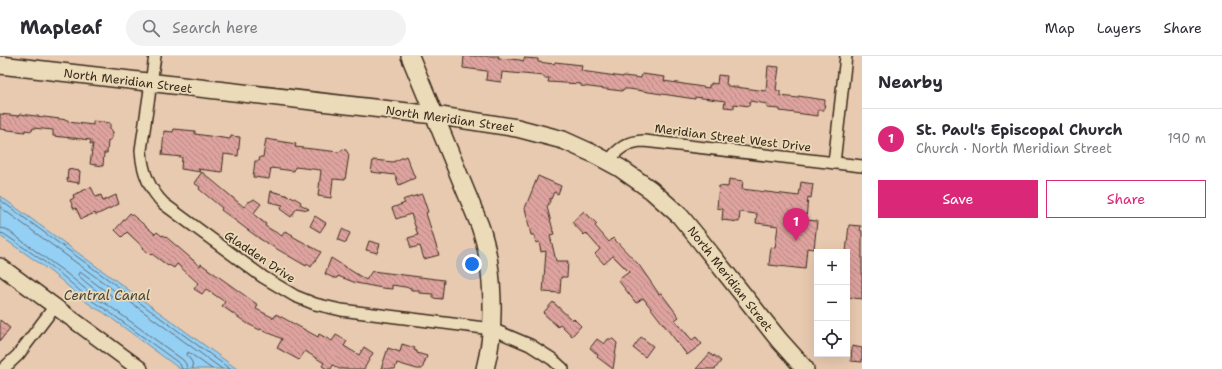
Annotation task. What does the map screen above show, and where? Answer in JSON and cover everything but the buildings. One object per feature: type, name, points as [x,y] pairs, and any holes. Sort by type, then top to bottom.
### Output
[{"type":"main road","points":[[410,56],[484,236],[491,284],[492,329],[485,369]]},
{"type":"main road","name":"North Meridian Street","points":[[0,66],[434,115],[505,125],[538,132],[572,144],[609,162],[637,179],[680,216],[782,344],[805,369]]},
{"type":"main road","points":[[0,266],[140,369]]},
{"type":"street","name":"Gladden Drive","points":[[155,56],[141,150],[143,170],[157,197],[164,204],[263,277],[295,296],[330,308],[492,329],[530,345],[552,359],[563,369]]},
{"type":"street","points":[[834,163],[846,56]]},
{"type":"street","name":"Meridian Street West Drive","points":[[609,162],[612,157],[622,148],[634,142],[644,141],[862,166]]},
{"type":"street","points":[[3,369],[18,355],[55,306]]},
{"type":"water","name":"Central Canal","points":[[0,196],[237,369],[180,369],[103,312],[86,302],[46,268],[0,236]]},
{"type":"place","name":"St. Paul's Episcopal Church","points":[[796,241]]}]
